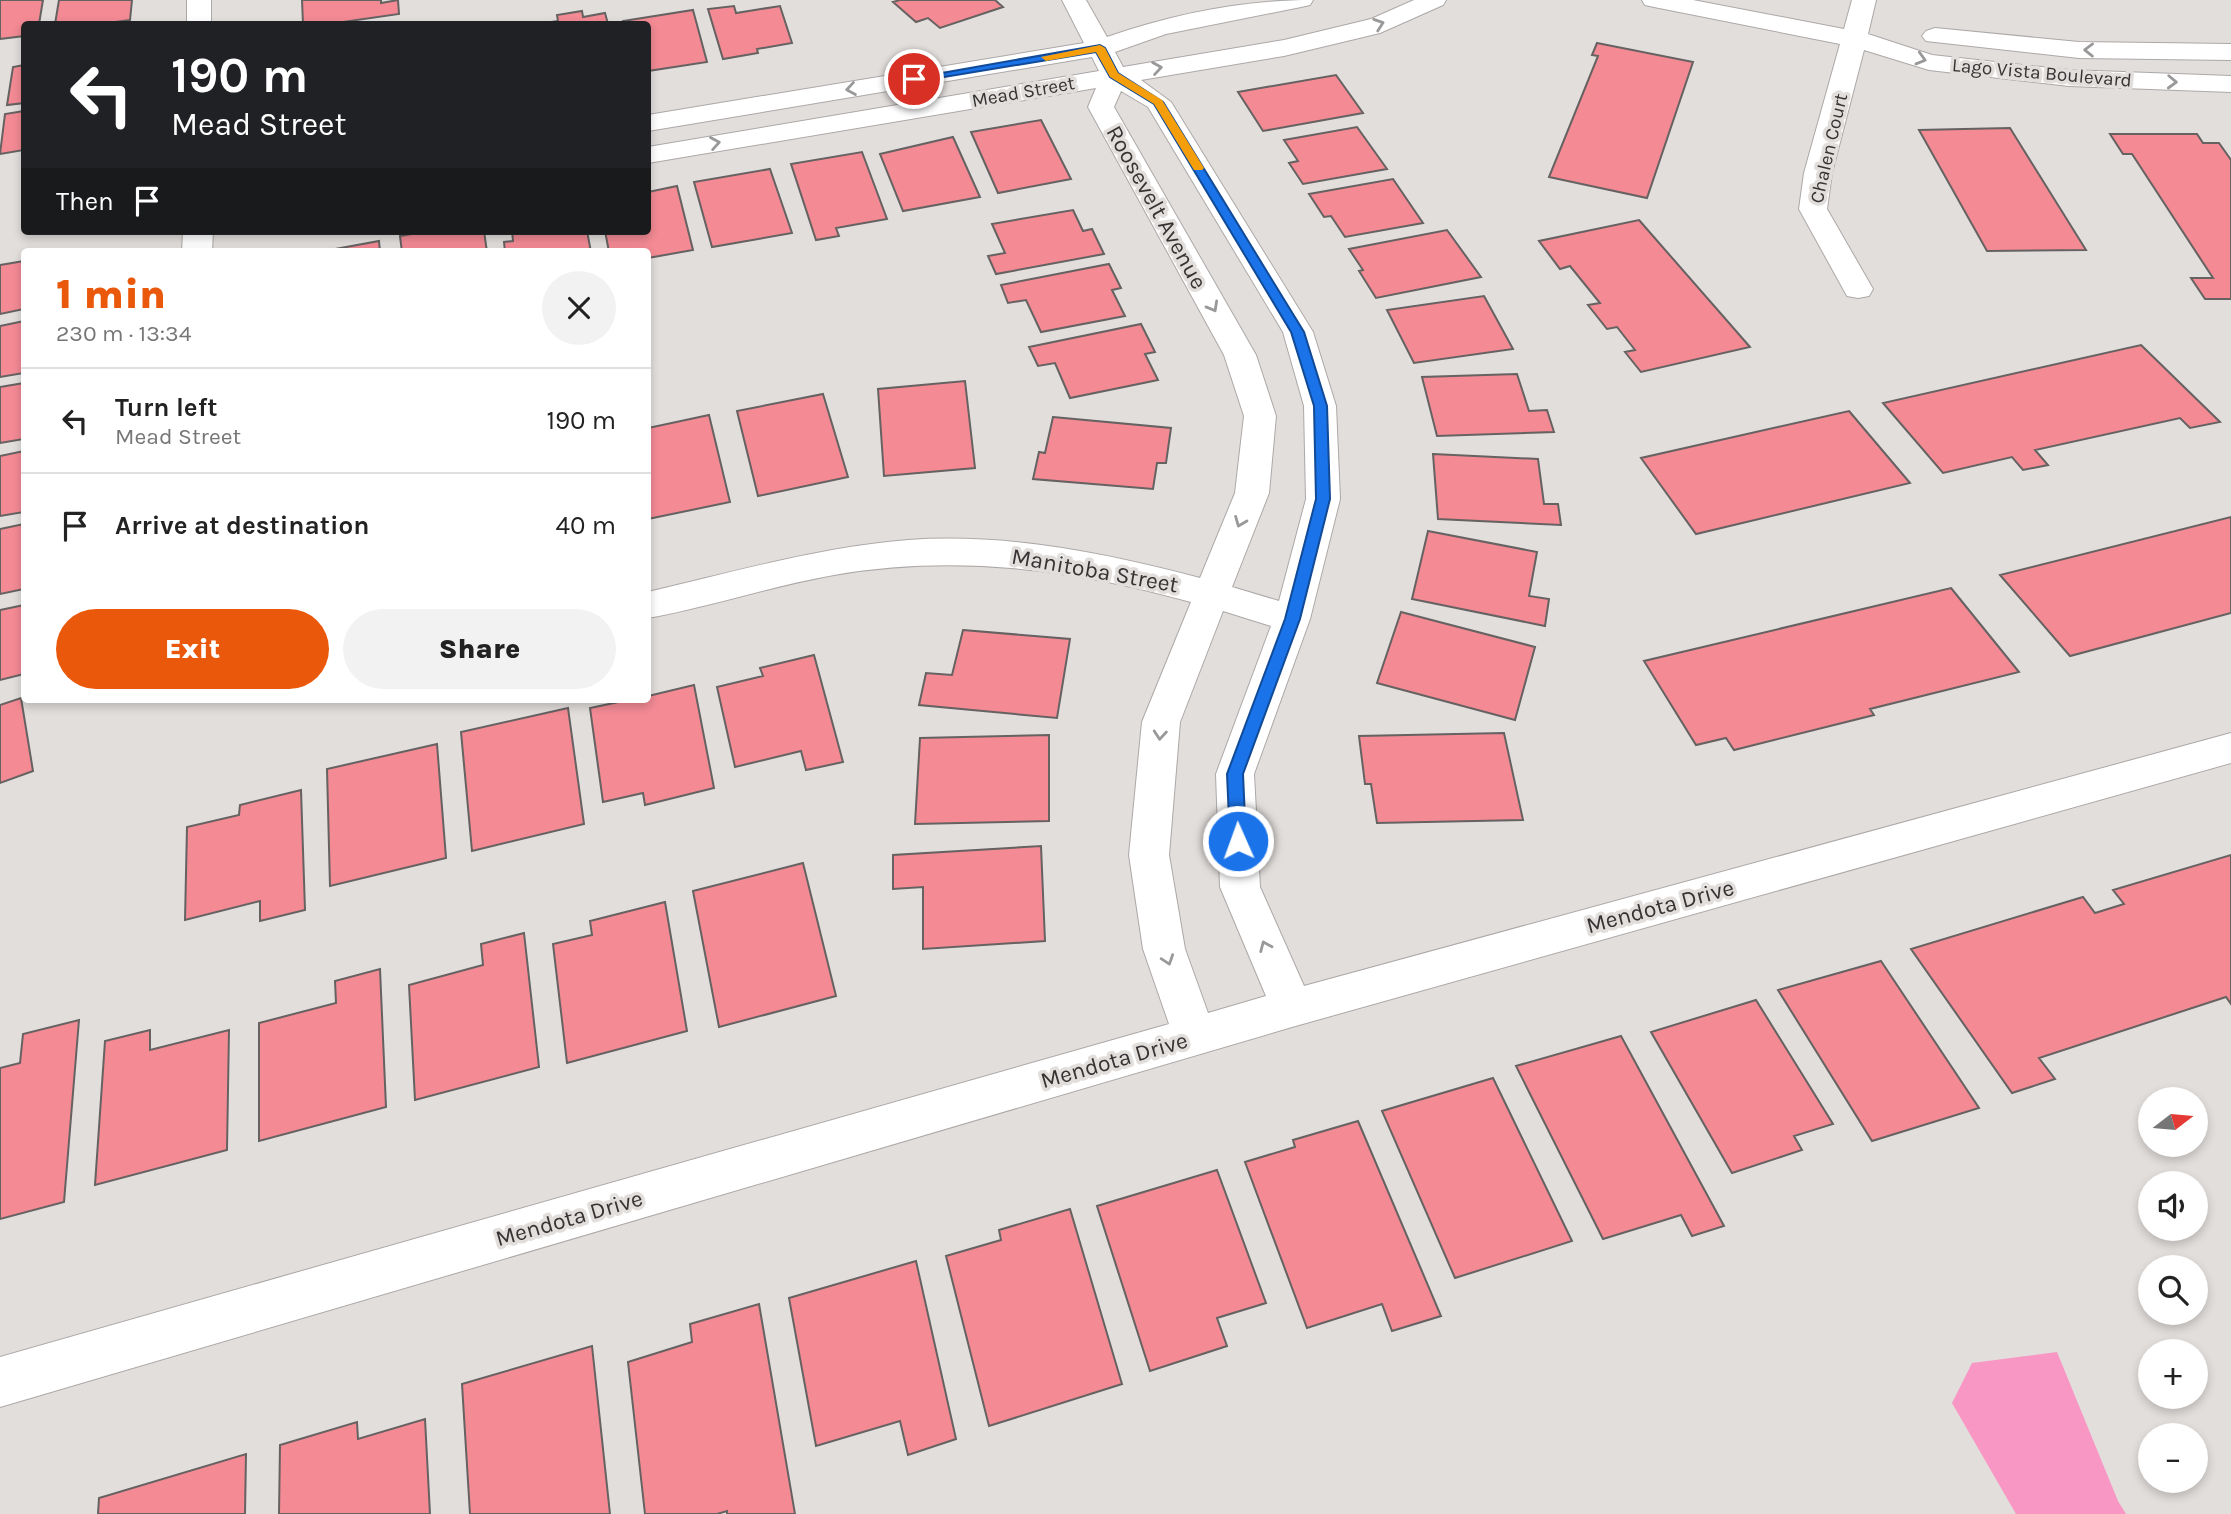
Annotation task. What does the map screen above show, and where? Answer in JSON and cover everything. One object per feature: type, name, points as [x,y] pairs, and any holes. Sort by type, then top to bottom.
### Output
[{"type":"street","points":[[199,0],[199,21]]},
{"type":"street","points":[[1074,0],[1107,62]]},
{"type":"street","name":"Mead Street","points":[[651,154],[1107,62],[1160,27],[1301,0]]},
{"type":"street","name":"Mead Street","points":[[651,123],[1107,62],[1284,48],[1380,24],[1434,0]]},
{"type":"street","name":"Lago Vista Boulevard","points":[[1654,0],[1856,39],[1929,62],[2069,78],[2231,84]]},
{"type":"street","name":"Chalen Court","points":[[1858,289],[1812,209],[1818,173],[1856,39],[1864,0]]},
{"type":"street","name":"Lago Vista Boulevard","points":[[1856,39],[1930,36],[2079,50],[2231,52]]},
{"type":"street","name":"Roosevelt Avenue","points":[[1107,62],[1101,107],[1240,355],[1260,416],[1252,493],[1161,722],[1149,855],[1164,949],[1195,1037]]},
{"type":"street","name":"Roosevelt Avenue","points":[[1107,62],[1158,102],[1298,332],[1320,406],[1323,499],[1292,619],[1235,774],[1240,887],[1292,1008]]},
{"type":"street","name":"Manitoba Street","points":[[651,604],[824,565],[943,551],[1015,553],[1067,561],[1212,593],[1292,619]]},
{"type":"street","name":"Mendota Drive","points":[[0,1382],[1292,1008],[2231,748]]},
{"type":"shaded area","points":[[2057,1352],[2118,1501],[2126,1514],[2016,1514],[1952,1403],[1972,1363]]},
{"type":"building","points":[[0,0],[43,0],[40,21],[21,21],[21,36],[0,39]]},
{"type":"building","points":[[59,0],[132,0],[130,20],[56,21]]},
{"type":"building","points":[[302,0],[381,0],[381,3],[398,0],[399,14],[350,21],[303,21]]},
{"type":"building","points":[[995,0],[1003,7],[940,28],[928,18],[916,22],[893,2]]},
{"type":"building","points":[[734,6],[736,13],[780,6],[792,43],[723,59],[708,9]]},
{"type":"building","points":[[693,10],[707,62],[651,71],[651,21],[623,21]]},
{"type":"building","points":[[582,11],[583,17],[605,13],[607,21],[558,21],[557,15]]},
{"type":"building","points":[[1597,43],[1693,62],[1647,198],[1549,177],[1598,56],[1592,55]]},
{"type":"building","points":[[21,66],[21,103],[7,105],[13,67]]},
{"type":"building","points":[[1336,75],[1363,113],[1263,131],[1238,92]]},
{"type":"building","points":[[21,111],[21,150],[0,154],[5,114]]},
{"type":"building","points":[[1041,120],[1071,179],[998,193],[971,132]]},
{"type":"building","points":[[1357,127],[1387,169],[1303,184],[1289,163],[1298,161],[1284,140]]},
{"type":"building","points":[[2010,128],[2086,250],[1987,251],[1919,130]]},
{"type":"building","points":[[2110,134],[2197,134],[2203,143],[2219,143],[2231,160],[2231,299],[2205,299],[2191,278],[2213,278],[2132,154],[2123,154]]},
{"type":"building","points":[[953,137],[980,197],[903,211],[880,154]]},
{"type":"building","points":[[862,152],[887,219],[836,228],[839,236],[816,240],[791,164]]},
{"type":"building","points":[[770,169],[792,233],[712,247],[694,182]]},
{"type":"building","points":[[1393,179],[1423,223],[1345,237],[1331,216],[1324,217],[1309,194]]},
{"type":"building","points":[[677,186],[693,250],[651,257],[651,248],[608,248],[606,235],[651,235],[651,191]]},
{"type":"building","points":[[1073,210],[1083,231],[1092,229],[1104,254],[996,274],[988,256],[1005,253],[992,224]]},
{"type":"building","points":[[1639,220],[1750,347],[1641,372],[1625,352],[1635,350],[1617,327],[1607,329],[1588,305],[1600,303],[1570,266],[1560,269],[1539,241]]},
{"type":"building","points":[[1447,230],[1481,277],[1376,298],[1359,271],[1363,270],[1349,249]]},
{"type":"building","points":[[485,235],[486,248],[402,248],[400,236]]},
{"type":"building","points":[[512,235],[588,235],[590,248],[505,248],[504,242],[513,241]]},
{"type":"building","points":[[379,241],[380,248],[341,248]]},
{"type":"building","points":[[21,262],[21,310],[0,314],[0,265]]},
{"type":"building","points":[[1109,264],[1121,288],[1112,290],[1125,316],[1041,332],[1026,300],[1008,303],[1001,285]]},
{"type":"building","points":[[1484,296],[1513,349],[1414,363],[1387,310]]},
{"type":"building","points":[[21,322],[21,374],[0,377],[0,326]]},
{"type":"building","points":[[1141,324],[1155,352],[1145,354],[1158,380],[1070,398],[1055,363],[1038,366],[1029,347]]},
{"type":"building","points":[[2141,345],[2220,422],[2190,428],[2180,418],[2035,450],[2048,465],[2023,470],[2012,457],[1943,473],[1883,403]]},
{"type":"building","points":[[1517,374],[1529,411],[1547,410],[1554,432],[1437,436],[1422,377]]},
{"type":"building","points":[[965,381],[975,468],[884,476],[878,389]]},
{"type":"building","points":[[21,384],[21,440],[0,443],[0,387]]},
{"type":"building","points":[[823,394],[848,477],[758,496],[737,411]]},
{"type":"building","points":[[1849,411],[1910,483],[1696,534],[1641,458]]},
{"type":"building","points":[[709,415],[730,502],[651,518],[651,427]]},
{"type":"building","points":[[1053,417],[1171,428],[1166,463],[1157,463],[1153,489],[1033,479],[1039,452],[1045,453]]},
{"type":"building","points":[[21,452],[21,512],[0,516],[0,456]]},
{"type":"building","points":[[1433,454],[1538,459],[1544,504],[1558,504],[1561,525],[1438,519]]},
{"type":"building","points":[[2231,517],[2231,613],[2070,656],[2000,575]]},
{"type":"building","points":[[21,525],[21,590],[0,594],[0,529]]},
{"type":"building","points":[[1428,531],[1537,552],[1529,596],[1549,599],[1545,626],[1412,599]]},
{"type":"building","points":[[1951,588],[2019,672],[1870,709],[1874,715],[1734,750],[1726,738],[1696,745],[1644,661]]},
{"type":"building","points":[[21,606],[21,675],[0,680],[0,610]]},
{"type":"building","points":[[1401,612],[1535,647],[1515,720],[1377,683]]},
{"type":"building","points":[[963,630],[1070,639],[1057,718],[919,705],[926,673],[952,675]]},
{"type":"building","points":[[814,655],[843,762],[806,770],[801,751],[735,767],[717,687],[763,676],[760,668]]},
{"type":"building","points":[[694,685],[714,788],[645,805],[643,793],[603,802],[590,708],[614,703],[651,703],[651,695]]},
{"type":"building","points":[[21,698],[33,771],[0,783],[0,705]]},
{"type":"building","points":[[568,708],[584,824],[472,851],[461,732]]},
{"type":"building","points":[[1504,733],[1523,820],[1377,823],[1371,784],[1365,784],[1359,736]]},
{"type":"building","points":[[1049,735],[1049,821],[915,824],[920,738]]},
{"type":"building","points":[[437,744],[446,858],[330,886],[327,769]]},
{"type":"building","points":[[301,790],[305,910],[260,921],[260,901],[185,920],[187,827],[239,815],[240,805]]},
{"type":"building","points":[[1041,846],[1045,941],[923,949],[923,887],[893,889],[893,855]]},
{"type":"building","points":[[2231,855],[2231,1004],[2226,997],[2039,1058],[2055,1079],[2012,1093],[1911,949],[2083,897],[2095,913],[2124,904],[2113,890]]},
{"type":"building","points":[[803,863],[836,996],[719,1027],[693,891]]},
{"type":"building","points":[[665,902],[687,1031],[567,1063],[553,944],[592,935],[590,921]]},
{"type":"building","points":[[524,933],[539,1067],[415,1100],[409,985],[483,965],[481,944]]},
{"type":"building","points":[[1881,961],[1979,1108],[1872,1141],[1778,990]]},
{"type":"building","points":[[380,969],[386,1107],[259,1141],[259,1023],[336,1003],[335,981]]},
{"type":"building","points":[[1756,1000],[1833,1124],[1794,1136],[1802,1150],[1732,1173],[1651,1032]]},
{"type":"building","points":[[79,1020],[64,1202],[0,1219],[0,1068],[20,1063],[23,1034]]},
{"type":"building","points":[[150,1030],[150,1050],[229,1030],[227,1150],[95,1185],[105,1041]]},
{"type":"building","points":[[1621,1036],[1724,1226],[1692,1236],[1681,1215],[1603,1239],[1516,1066]]},
{"type":"building","points":[[1493,1078],[1572,1241],[1455,1278],[1382,1111]]},
{"type":"building","points":[[1358,1121],[1441,1316],[1392,1331],[1382,1304],[1307,1328],[1245,1162],[1295,1147],[1293,1140]]},
{"type":"building","points":[[1217,1170],[1266,1303],[1217,1318],[1227,1346],[1150,1371],[1097,1206]]},
{"type":"building","points":[[1070,1209],[1122,1384],[989,1426],[946,1256],[1001,1240],[999,1230]]},
{"type":"building","points":[[916,1261],[956,1439],[908,1455],[900,1421],[816,1446],[789,1298]]},
{"type":"building","points":[[759,1304],[795,1514],[727,1514],[727,1511],[717,1514],[645,1514],[628,1362],[692,1342],[690,1324]]},
{"type":"building","points":[[592,1346],[610,1514],[470,1514],[462,1384]]},
{"type":"building","points":[[425,1419],[430,1514],[279,1514],[280,1445],[357,1422],[358,1439]]},
{"type":"building","points":[[246,1454],[245,1514],[98,1514],[99,1498]]},
{"type":"slow traffic","points":[[1046,57],[1100,48],[1114,75],[1158,102],[1198,168]]},
{"type":"route","points":[[914,79],[1100,48],[1114,75],[1158,102],[1298,332],[1320,406],[1323,499],[1292,619],[1235,774],[1238,841]]}]
